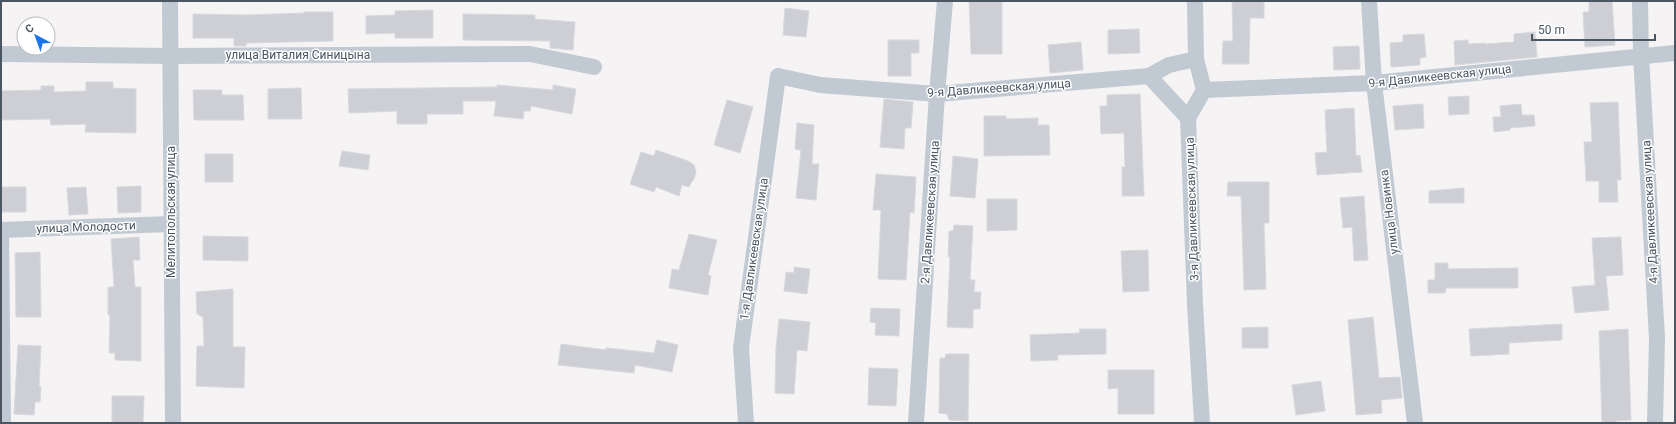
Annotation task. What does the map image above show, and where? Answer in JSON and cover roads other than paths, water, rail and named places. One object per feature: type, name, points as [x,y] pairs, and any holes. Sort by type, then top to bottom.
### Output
[{"type":"street","name":"Мелитопольская улица","points":[[170,1],[173,423]]},
{"type":"street","name":"2-я Давликеевская улица","points":[[916,423],[937,94],[945,1]]},
{"type":"street","points":[[1149,76],[1188,118],[1204,90],[1196,59],[1195,1]]},
{"type":"street","name":"улица Новинка","points":[[1369,1],[1374,83],[1415,423]]},
{"type":"street","name":"4-я Давликеевская улица","points":[[1640,1],[1641,55],[1657,338],[1655,423]]},
{"type":"street","name":"9-я Давликеевская улица","points":[[1204,90],[1374,83],[1675,52]]},
{"type":"street","name":"улица Виталия Синицына","points":[[1,54],[171,56],[530,54],[594,67]]},
{"type":"street","name":"9-я Давликеевская улица","points":[[778,76],[820,85],[937,94],[1149,76],[1169,65],[1196,59]]},
{"type":"street","name":"1-я Давликеевская улица","points":[[746,423],[741,348],[778,76]]},
{"type":"street","name":"3-я Давликеевская улица","points":[[1188,118],[1195,304],[1202,423]]},
{"type":"street","name":"улица Молодости","points":[[1,230],[171,224]]},
{"type":"street","points":[[1,230],[3,423]]}]
